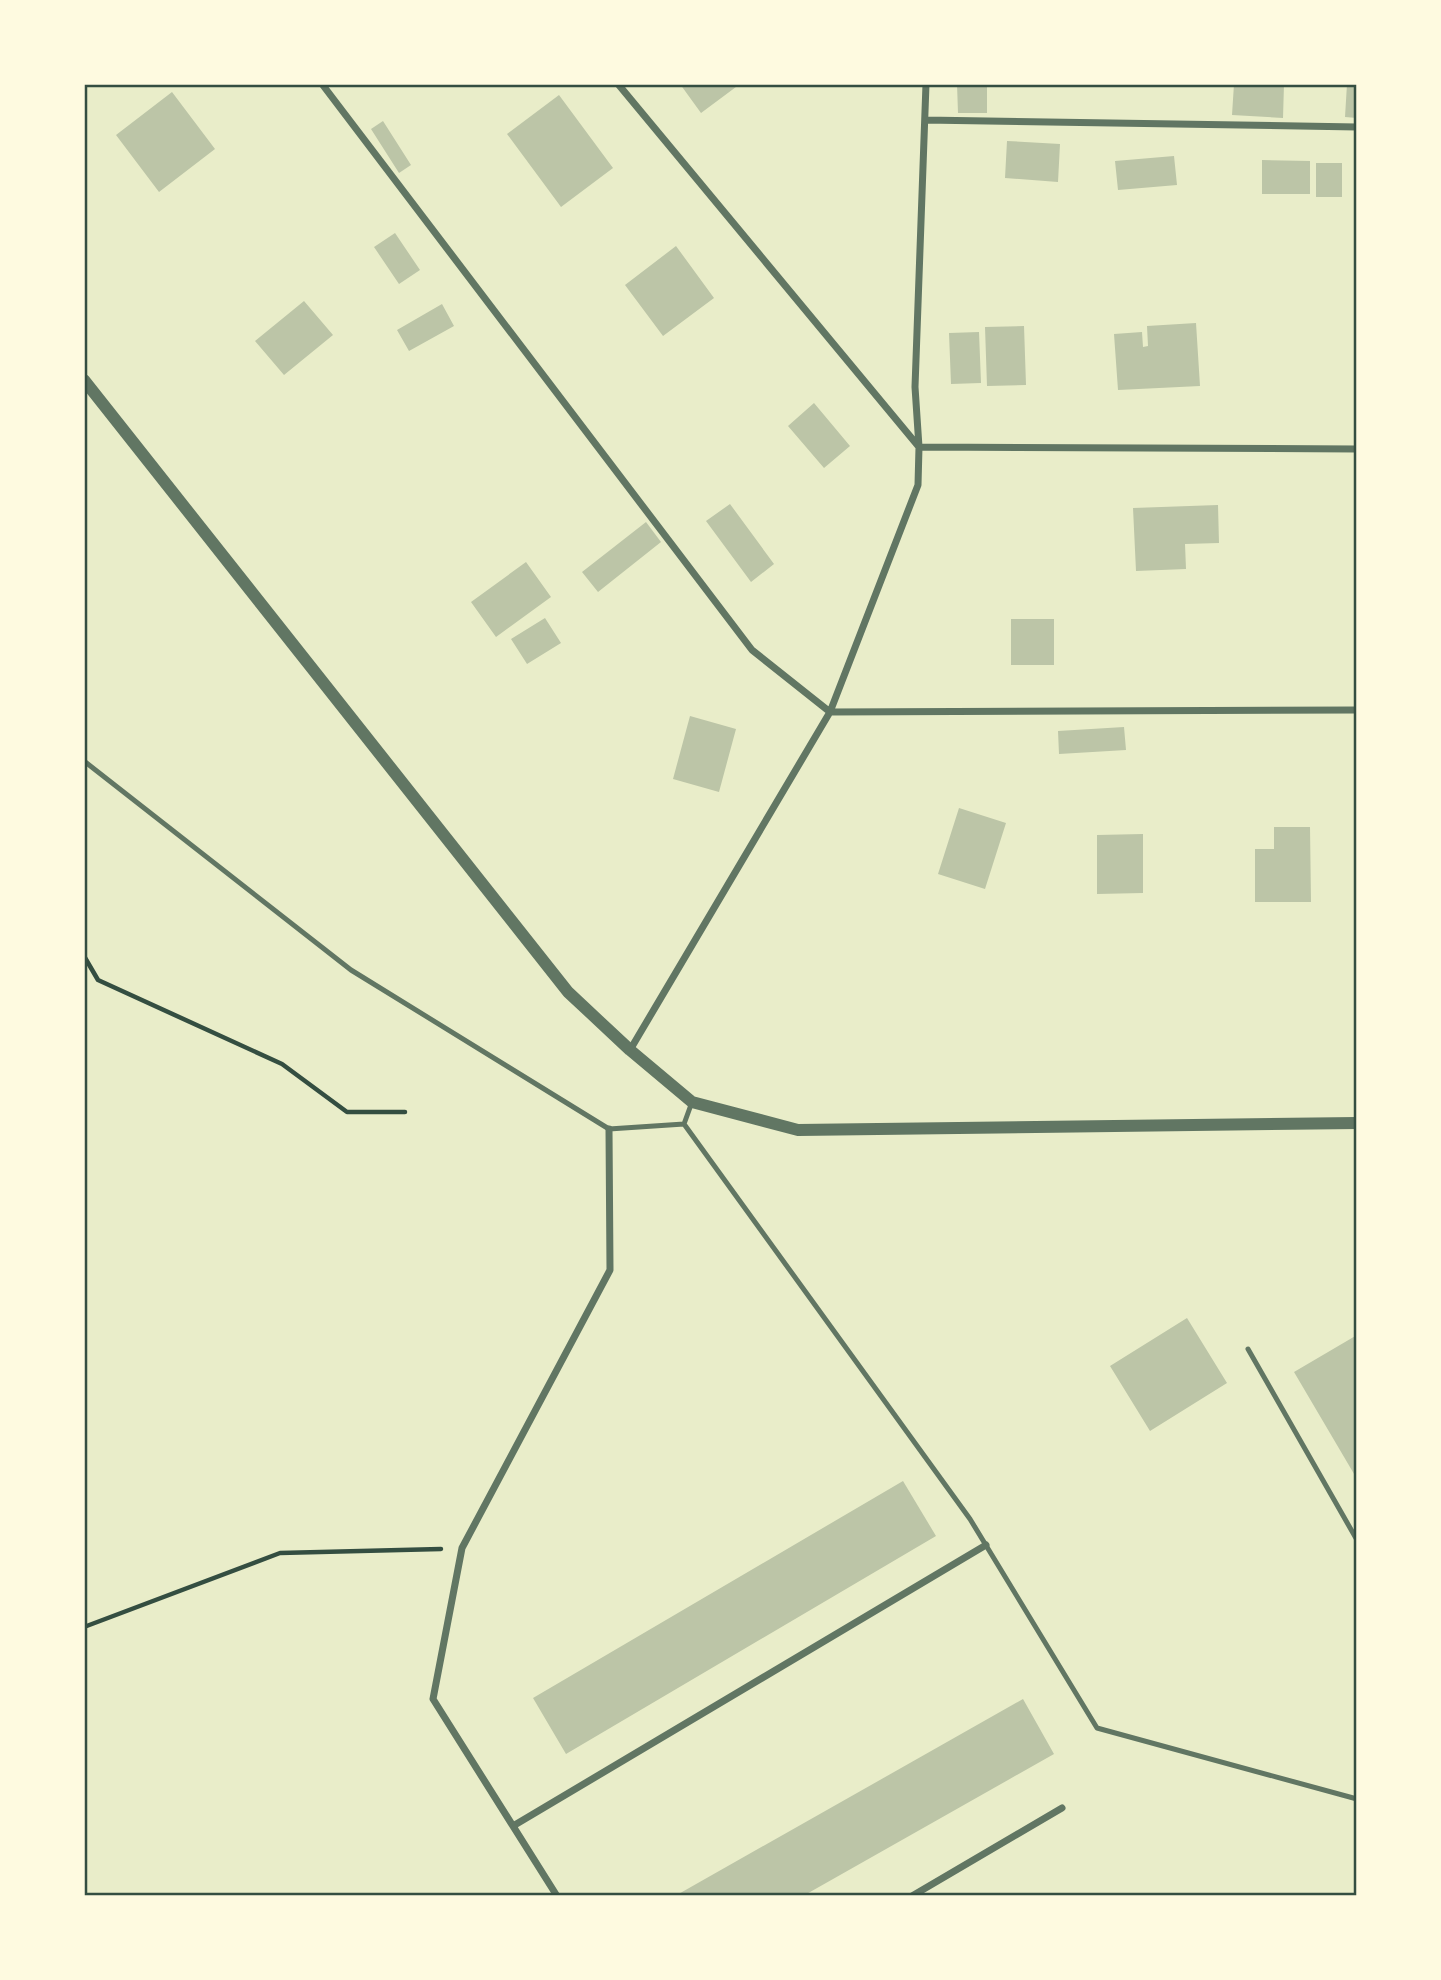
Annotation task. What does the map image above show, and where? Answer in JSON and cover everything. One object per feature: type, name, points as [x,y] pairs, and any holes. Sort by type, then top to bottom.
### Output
[{"type":"street","points":[[322,84],[752,650],[831,712],[1357,710]]},
{"type":"street","points":[[618,84],[919,447]]},
{"type":"street","points":[[630,1050],[831,712],[918,485],[919,447],[915,387],[926,84]]},
{"type":"street","points":[[925,120],[1357,127]]},
{"type":"street","points":[[84,380],[569,992],[630,1050],[692,1102],[798,1130],[1357,1123]]},
{"type":"street","points":[[919,447],[1357,449]]},
{"type":"street","points":[[558,1896],[433,1699],[462,1548],[610,1270],[609,1129]]},
{"type":"street","points":[[513,1826],[986,1545]]},
{"type":"street","points":[[912,1896],[1062,1808]]},
{"type":"lane","points":[[84,761],[351,970],[609,1129],[684,1124]]},
{"type":"lane","points":[[684,1124],[692,1102]]},
{"type":"lane","points":[[684,1124],[971,1520],[1097,1728],[1357,1798]]},
{"type":"lane","points":[[1248,1349],[1357,1540]]},
{"type":"path","points":[[84,956],[98,980],[282,1064],[347,1112],[405,1112]]},
{"type":"path","points":[[84,1627],[279,1553],[462,1548]]},
{"type":"building","points":[[680,84],[740,84],[701,113]]},
{"type":"building","points":[[957,84],[987,84],[987,113],[958,113]]},
{"type":"building","points":[[1234,84],[1284,84],[1283,118],[1232,115]]},
{"type":"building","points":[[1347,84],[1357,84],[1357,118],[1345,117]]},
{"type":"building","points":[[172,92],[215,149],[159,192],[116,135]]},
{"type":"building","points":[[559,95],[613,168],[561,207],[507,134]]},
{"type":"building","points":[[383,121],[411,165],[399,173],[371,129]]},
{"type":"building","points":[[1007,141],[1060,144],[1058,182],[1005,178]]},
{"type":"building","points":[[1174,156],[1177,185],[1118,190],[1115,161]]},
{"type":"building","points":[[1262,160],[1310,161],[1310,194],[1262,194]]},
{"type":"building","points":[[1316,163],[1342,163],[1342,197],[1316,197]]},
{"type":"building","points":[[395,233],[420,270],[399,284],[374,247]]},
{"type":"building","points":[[676,246],[714,298],[663,336],[625,285]]},
{"type":"building","points":[[304,301],[333,335],[284,375],[255,341]]},
{"type":"building","points":[[442,304],[454,326],[409,351],[397,330]]},
{"type":"building","points":[[1196,323],[1200,386],[1118,390],[1114,334],[1142,332],[1143,347],[1148,346],[1147,326]]},
{"type":"building","points":[[1024,326],[1026,385],[987,386],[985,327]]},
{"type":"building","points":[[979,332],[981,383],[951,384],[949,333]]},
{"type":"building","points":[[814,403],[850,446],[824,468],[788,426]]},
{"type":"building","points":[[730,504],[774,564],[751,582],[706,521]]},
{"type":"building","points":[[1218,505],[1219,543],[1185,544],[1186,569],[1136,571],[1133,508]]},
{"type":"building","points":[[646,522],[661,542],[598,592],[582,572]]},
{"type":"building","points":[[526,562],[551,597],[496,637],[471,602]]},
{"type":"building","points":[[545,618],[561,643],[527,664],[511,639]]},
{"type":"building","points":[[1011,619],[1054,619],[1054,665],[1011,665]]},
{"type":"building","points":[[690,716],[736,729],[719,792],[673,779]]},
{"type":"building","points":[[1124,727],[1126,750],[1059,754],[1058,731]]},
{"type":"building","points":[[959,808],[1006,823],[985,889],[938,874]]},
{"type":"building","points":[[1274,827],[1310,827],[1311,902],[1255,902],[1255,849],[1274,849]]},
{"type":"building","points":[[1143,834],[1143,893],[1097,894],[1097,835]]},
{"type":"building","points":[[1187,1318],[1227,1383],[1150,1431],[1110,1366]]},
{"type":"building","points":[[1357,1335],[1357,1479],[1294,1372]]},
{"type":"building","points":[[903,1481],[936,1536],[566,1754],[533,1698]]},
{"type":"building","points":[[1023,1699],[1054,1754],[803,1896],[675,1896]]}]
